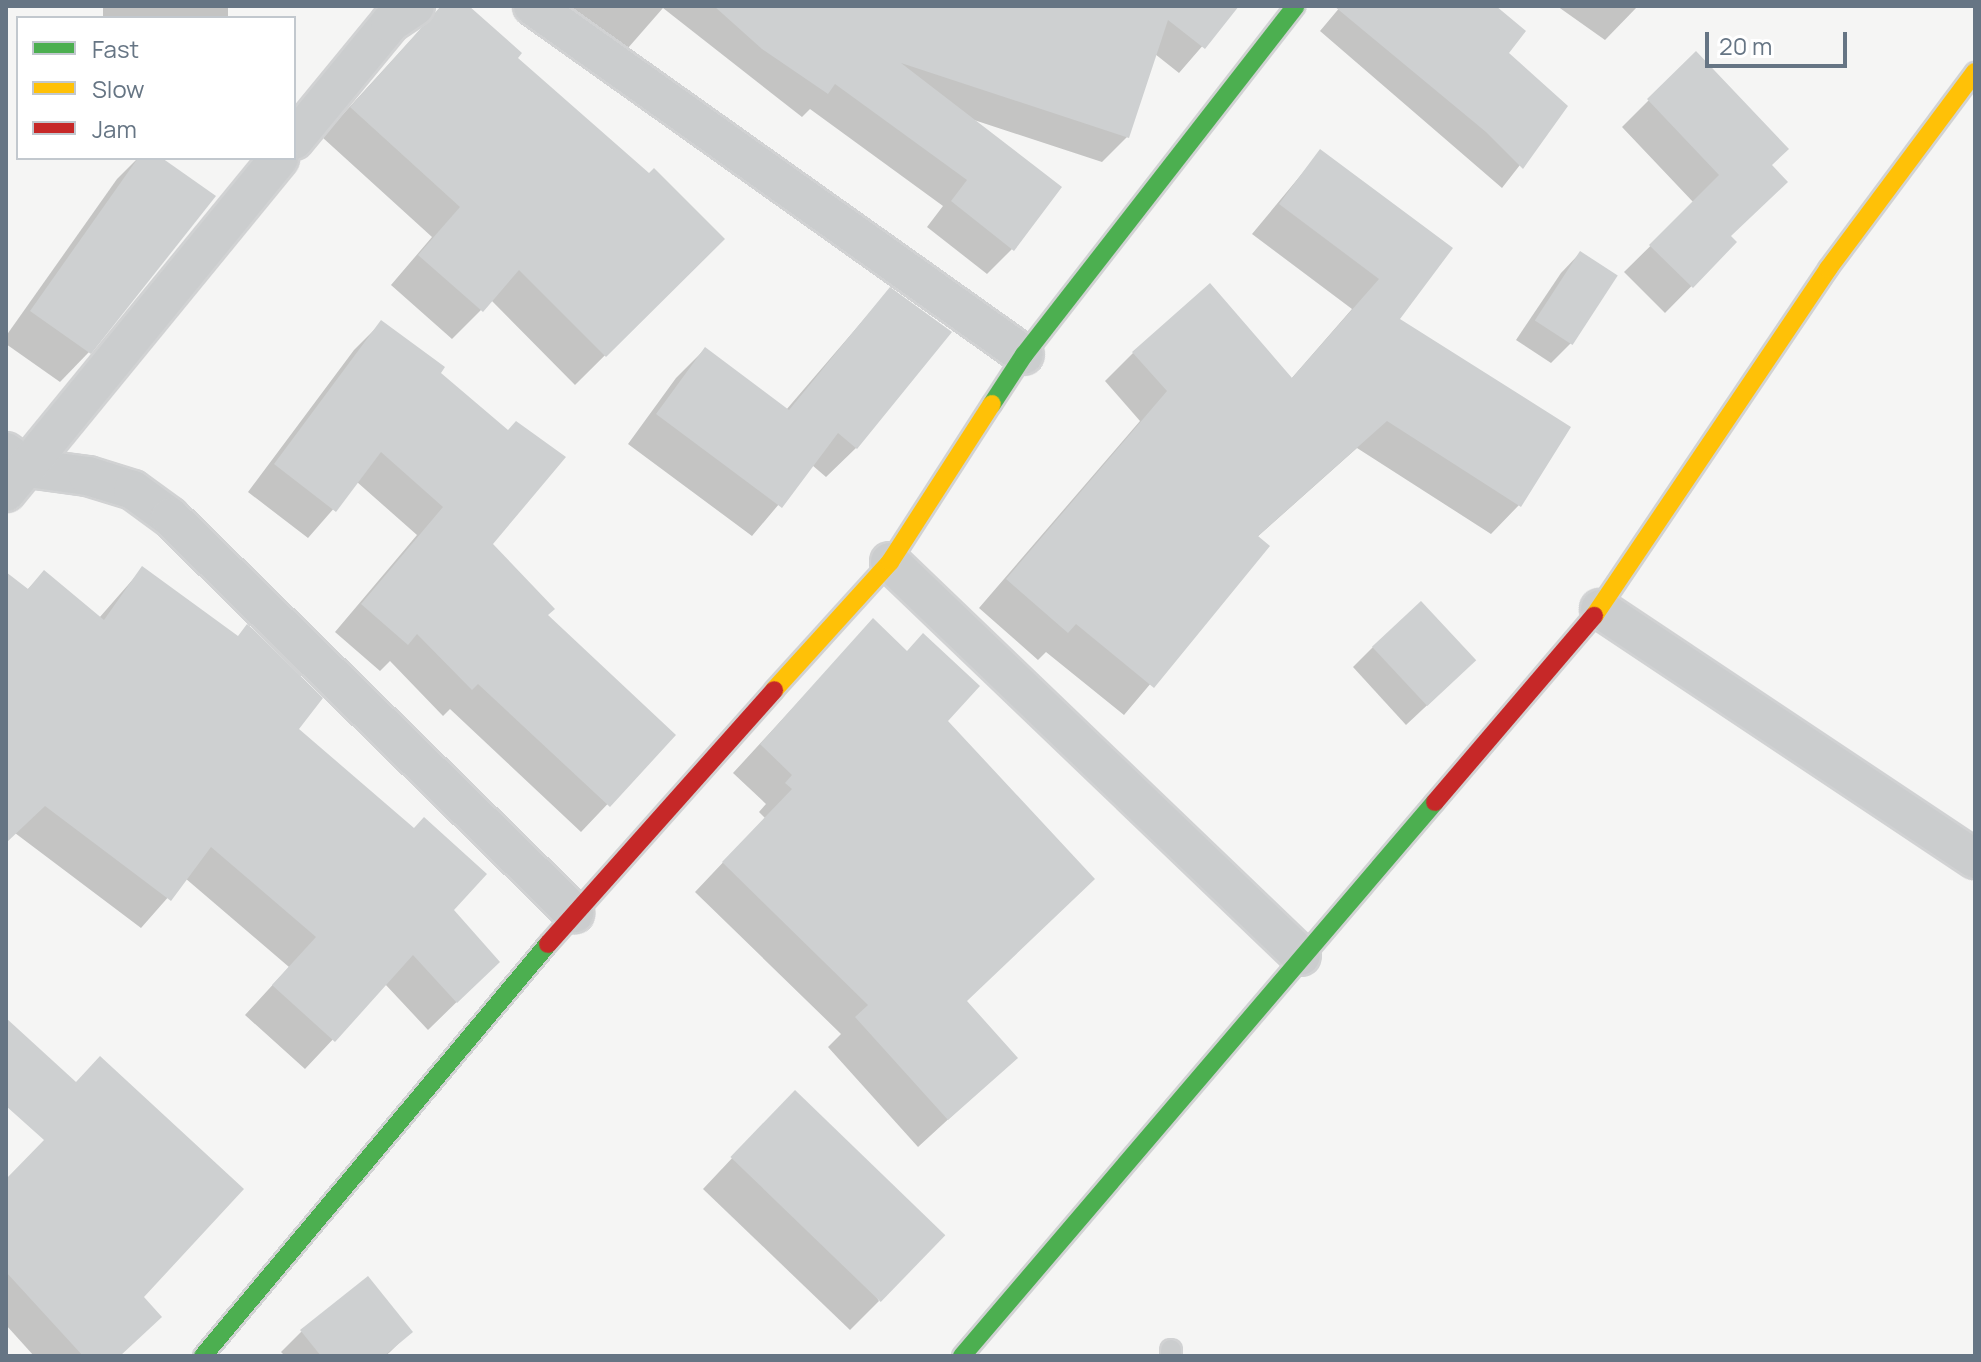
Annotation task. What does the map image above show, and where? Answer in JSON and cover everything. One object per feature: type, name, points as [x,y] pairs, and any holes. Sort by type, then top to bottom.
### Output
[{"type":"street","points":[[296,138],[390,23],[415,6]]},
{"type":"street","points":[[533,6],[1024,355]]},
{"type":"street","points":[[203,1356],[574,913],[890,562],[1024,355],[1296,6]]},
{"type":"street","points":[[962,1356],[1600,609],[1828,269],[1975,72]]},
{"type":"street","points":[[13,471],[277,160]]},
{"type":"street","points":[[13,471],[88,476],[133,490],[170,517],[574,913]]},
{"type":"street","points":[[890,562],[1301,956]]},
{"type":"street","points":[[1600,609],[1975,859]]},
{"type":"building","points":[[441,6],[469,6],[522,53],[518,58],[649,173],[654,168],[725,239],[606,357],[519,270],[483,312],[418,255],[460,207],[350,107]]},
{"type":"building","points":[[714,6],[1239,6],[1205,49],[1168,20],[1129,138],[901,63],[1062,187],[1014,251],[951,201],[967,180],[835,84],[828,94],[762,49]]},
{"type":"building","points":[[1334,6],[1496,6],[1526,31],[1509,53],[1568,106],[1523,169],[1486,132]]},
{"type":"building","points":[[1696,51],[1789,149],[1772,165],[1788,182],[1731,236],[1737,242],[1693,288],[1649,245],[1719,175],[1647,99]]},
{"type":"building","points":[[1320,149],[1453,248],[1400,319],[1571,427],[1521,507],[1387,421],[1258,536],[1270,546],[1154,688],[1076,624],[1068,633],[1006,579],[1167,391],[1132,352],[1210,283],[1292,378],[1379,279],[1279,204]]},
{"type":"building","points":[[137,160],[165,160],[216,196],[91,354],[30,311]]},
{"type":"building","points":[[1580,251],[1618,276],[1573,345],[1535,321]]},
{"type":"building","points":[[890,287],[952,332],[857,449],[838,433],[782,508],[656,414],[705,347],[789,410]]},
{"type":"building","points":[[381,320],[445,367],[441,373],[508,430],[516,421],[566,457],[493,544],[555,609],[548,615],[676,735],[610,807],[478,684],[472,690],[417,634],[408,645],[361,604],[443,507],[381,452],[336,512],[274,464]]},
{"type":"building","points":[[142,566],[238,636],[247,624],[253,629],[323,698],[299,729],[414,828],[424,817],[487,874],[454,910],[500,962],[457,1003],[413,955],[335,1042],[272,985],[316,937],[211,847],[171,901],[45,806],[6,843],[6,572],[28,589],[44,570],[104,620]]},
{"type":"building","points":[[1421,601],[1476,660],[1427,706],[1372,647]]},
{"type":"building","points":[[873,618],[907,651],[923,633],[980,686],[948,721],[1095,879],[967,1001],[1018,1058],[948,1120],[855,1017],[868,1005],[722,862],[792,789],[785,783],[792,775],[760,744]]},
{"type":"building","points":[[6,1018],[76,1082],[100,1056],[244,1189],[144,1297],[162,1317],[120,1356],[83,1356],[6,1272],[6,1179],[44,1140],[6,1106]]},
{"type":"building","points":[[795,1090],[945,1235],[881,1302],[730,1157]]},
{"type":"building","points":[[368,1276],[413,1332],[384,1356],[321,1356],[300,1330]]},
{"type":"traffic: fast","points":[[992,404],[1024,355],[1296,6]]},
{"type":"traffic: fast","points":[[962,1356],[1435,802]]},
{"type":"traffic: fast","points":[[203,1356],[548,944]]},
{"type":"traffic: slow","points":[[1594,616],[1828,269],[1975,72]]},
{"type":"traffic: slow","points":[[774,690],[890,562],[992,404]]},
{"type":"traffic: jam","points":[[1435,802],[1594,616]]},
{"type":"traffic: jam","points":[[548,944],[774,690]]}]
